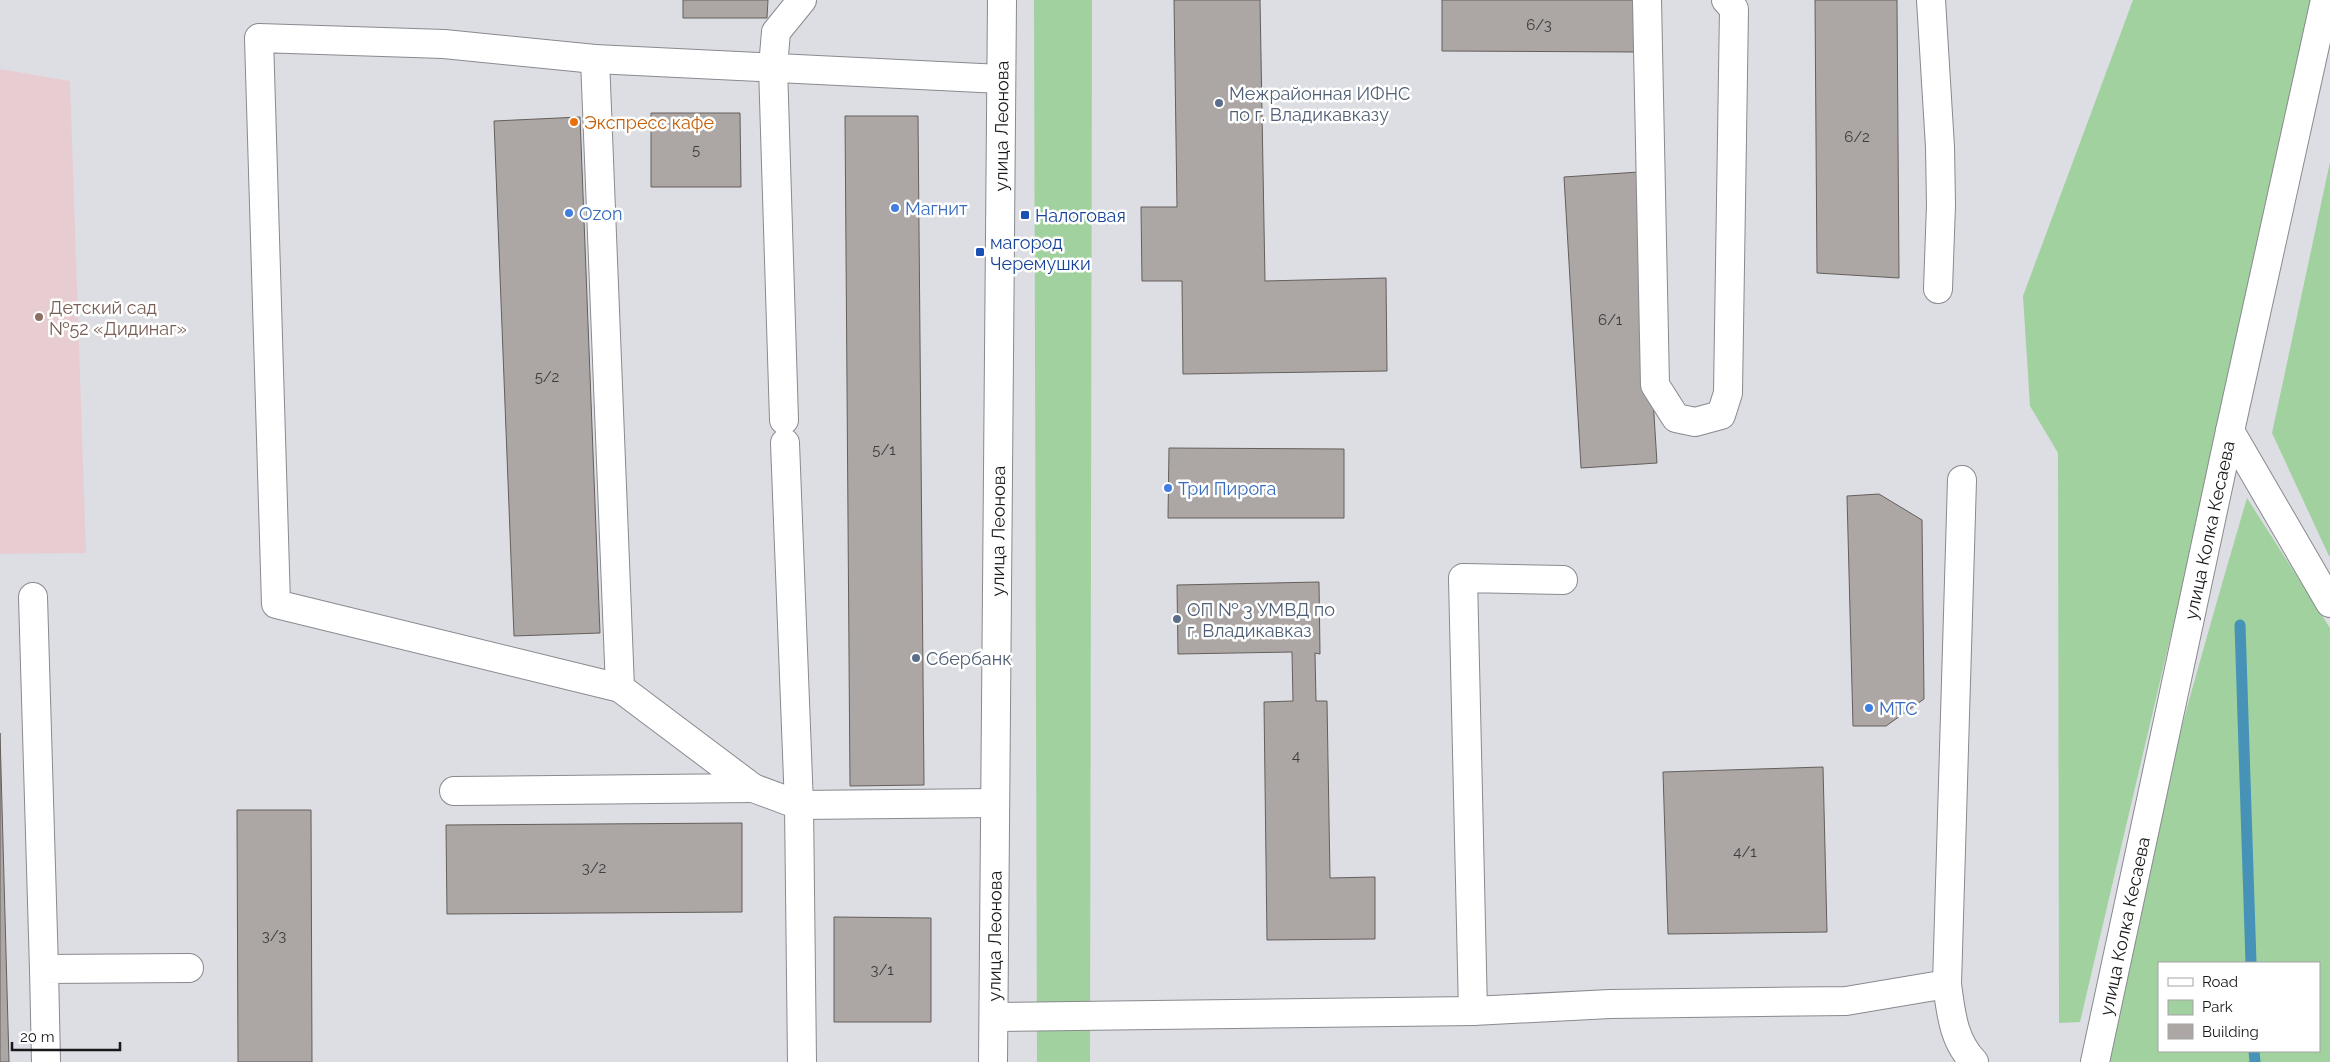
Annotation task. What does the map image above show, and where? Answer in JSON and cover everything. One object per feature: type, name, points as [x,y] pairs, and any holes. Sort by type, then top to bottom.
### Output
[{"type":"street","points":[[802,0],[776,32],[773,67],[799,805],[802,1062]]},
{"type":"street","name":"улица Леонова","points":[[993,1062],[1002,0]]},
{"type":"street","points":[[1647,0],[1655,385],[1676,418],[1695,422],[1721,415],[1728,393],[1734,9],[1726,0]]},
{"type":"street","points":[[1931,0],[1940,147],[1941,205],[1938,289]]},
{"type":"street","name":"улица Колка Кесаева","points":[[2095,1062],[2230,430],[2325,0]]},
{"type":"street","points":[[995,802],[799,805],[753,788],[620,688],[276,604],[259,38],[444,44],[595,59],[1001,79]]},
{"type":"street","points":[[595,59],[620,688]]},
{"type":"street","points":[[2230,430],[2330,603]]},
{"type":"street","points":[[1962,480],[1947,984],[1950,1011],[1962,1049],[1974,1062]]},
{"type":"street","points":[[1473,1011],[1463,578],[1563,580]]},
{"type":"street","points":[[33,597],[46,1062]]},
{"type":"street","points":[[454,791],[753,788]]},
{"type":"street","points":[[44,969],[190,968]]},
{"type":"street","points":[[994,1017],[1473,1011],[1610,1004],[1846,1001],[1947,984]]},
{"type":"shaded area","name":"Детский сад №52 «Дидинаг»","points":[[0,69],[70,81],[86,553],[0,554]]},
{"type":"green space","points":[[1034,0],[1092,0],[1090,1062],[1037,1062]]},
{"type":"green space","points":[[2133,0],[2320,0],[2080,1022],[2059,1023],[2058,453],[2030,406],[2023,296]]},
{"type":"green space","points":[[2330,162],[2330,556],[2329,556],[2272,433]]},
{"type":"green space","points":[[2247,498],[2330,628],[2330,1062],[2098,1062],[2131,920],[2187,709]]},
{"type":"building","points":[[683,0],[768,0],[767,18],[683,18]]},
{"type":"building","name":"Межрайонная ИФНС по г. Владикавказу","points":[[1174,0],[1260,0],[1265,281],[1386,278],[1387,371],[1183,374],[1182,281],[1142,281],[1141,207],[1177,207]]},
{"type":"building","points":[[1442,0],[1635,0],[1637,52],[1442,51]]},
{"type":"building","points":[[1815,0],[1897,0],[1899,278],[1817,273]]},
{"type":"building","points":[[651,113],[740,113],[741,187],[651,187]]},
{"type":"building","points":[[845,116],[918,116],[924,785],[850,786]]},
{"type":"building","points":[[580,117],[600,633],[514,636],[494,121]]},
{"type":"building","points":[[1639,172],[1657,463],[1581,468],[1564,177]]},
{"type":"building","points":[[1169,448],[1344,449],[1344,518],[1168,518]]},
{"type":"building","points":[[1879,494],[1922,520],[1924,699],[1886,726],[1853,726],[1847,496]]},
{"type":"building","points":[[1319,582],[1320,654],[1315,653],[1316,701],[1327,701],[1330,878],[1375,877],[1375,939],[1267,940],[1264,702],[1293,701],[1292,652],[1178,654],[1177,585]]},
{"type":"building","points":[[0,733],[9,1062],[0,1062]]},
{"type":"building","points":[[1823,767],[1827,932],[1668,934],[1663,772]]},
{"type":"building","points":[[237,810],[311,810],[312,1062],[238,1062]]},
{"type":"building","points":[[742,823],[742,912],[447,914],[446,825]]},
{"type":"building","points":[[834,917],[931,918],[931,1022],[834,1022]]},
{"type":"waterway","points":[[2240,625],[2251,962]]},
{"type":"waterway","points":[[2254,1052],[2255,1062]]},
{"type":"place","name":"Межрайонная ИФНС по г. Владикавказу","points":[[1219,103]]},
{"type":"place","name":"Экспресс кафе","points":[[574,122]]},
{"type":"place","name":"Магнит","points":[[895,208]]},
{"type":"place","name":"Ozon","points":[[569,213]]},
{"type":"place","name":"Налоговая","points":[[1025,215]]},
{"type":"place","name":"магород Черемушки","points":[[980,252]]},
{"type":"place","name":"Детский сад №52 «Дидинаг»","points":[[39,317]]},
{"type":"place","name":"Три Пирога","points":[[1168,488]]},
{"type":"place","name":"ОП № 3 УМВД по г. Владикавказ","points":[[1177,619]]},
{"type":"place","name":"Сбербанк","points":[[916,658]]},
{"type":"place","name":"МТС","points":[[1869,708]]}]
